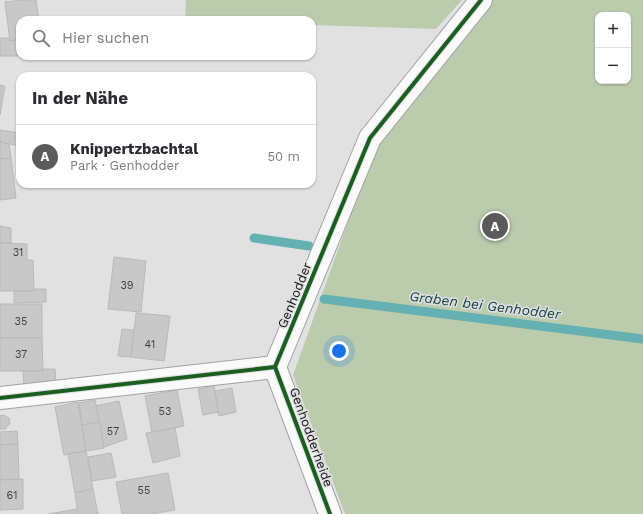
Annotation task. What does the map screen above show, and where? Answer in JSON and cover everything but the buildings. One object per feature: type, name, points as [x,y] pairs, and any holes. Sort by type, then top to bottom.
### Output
[{"type":"street","name":"Genhodder","points":[[275,367],[370,138],[482,0]]},
{"type":"street","points":[[0,398],[275,367]]},
{"type":"street","name":"Genhodderheide","points":[[275,367],[330,514]]},
{"type":"green space","points":[[186,0],[462,0],[436,29],[316,25],[316,16],[185,16]]},
{"type":"green space","points":[[490,0],[643,0],[643,514],[345,514],[293,375],[371,158],[384,136]]},
{"type":"waterway","name":"Graben bei Genhodder","points":[[254,238],[309,246]]},
{"type":"waterway","name":"Graben bei Genhodder","points":[[324,299],[643,339]]},
{"type":"cycle path","points":[[275,367],[370,138],[481,0]]},
{"type":"cycle path","points":[[275,367],[330,514]]},
{"type":"cycle path","points":[[0,398],[275,367]]},
{"type":"place","name":"Knippertzbachtal","points":[[495,226]]}]
